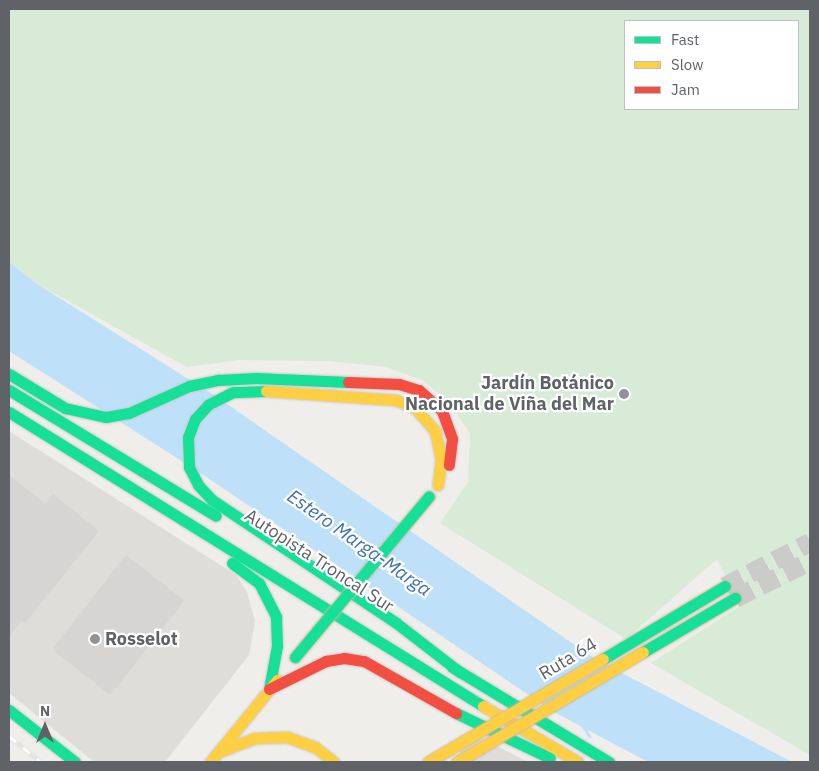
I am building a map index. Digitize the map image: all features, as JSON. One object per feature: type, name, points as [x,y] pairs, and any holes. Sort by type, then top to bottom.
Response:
[{"type":"main road","points":[[9,374],[65,408],[95,416],[118,416],[189,386],[234,379],[389,383],[419,390],[435,403],[450,429],[451,458],[438,485],[210,762]]},
{"type":"main road","name":"Autopista Troncal Sur","points":[[9,390],[217,516],[461,673],[609,762]]},
{"type":"main road","points":[[438,485],[441,459],[439,440],[430,423],[415,408],[386,399],[261,391],[233,392],[215,399],[201,411],[191,428],[187,447],[191,472],[204,493],[395,622],[461,673]]},
{"type":"main road","name":"Autopista Troncal Sur","points":[[9,412],[426,672],[578,762]]},
{"type":"main road","points":[[9,422],[208,547],[259,583],[274,608],[278,626],[275,673],[269,689]]},
{"type":"main road","name":"Ruta 64","points":[[428,762],[725,586]]},
{"type":"main road","name":"Ruta 64","points":[[457,762],[735,598]]},
{"type":"main road","points":[[269,689],[326,661],[344,658],[364,661],[460,715],[560,762]]},
{"type":"main road","points":[[9,710],[75,762]]},
{"type":"main road","points":[[218,753],[244,741],[277,736],[306,743],[334,762]]},
{"type":"shaded area","points":[[9,431],[236,575],[247,592],[255,621],[249,655],[165,762],[94,762],[9,693]]},
{"type":"shaded area","points":[[477,736],[528,762],[450,762]]},
{"type":"green space","name":"Jardín Botánico Nacional de Viña del Mar","points":[[9,9],[810,9],[810,755],[651,663],[740,606],[717,559],[626,639],[440,523],[468,482],[470,434],[452,406],[424,381],[386,367],[330,361],[239,360],[187,367],[34,282],[9,262]]},
{"type":"water","name":"Estero Marga-Marga","points":[[9,262],[34,282],[214,395],[595,659],[792,762],[648,762],[554,712],[202,474],[9,351]]},
{"type":"building","points":[[9,475],[46,504],[53,494],[99,531],[25,623],[22,620],[9,636]]},
{"type":"building","points":[[126,555],[184,601],[110,695],[52,650]]},
{"type":"waterway","points":[[583,726],[589,736]]},
{"type":"tunnel","points":[[725,586],[810,542]]},
{"type":"tunnel","points":[[735,598],[810,561]]},
{"type":"railway","points":[[9,736],[41,762]]},
{"type":"traffic: fast","points":[[9,374],[65,408],[106,417],[129,413],[189,386],[218,380],[256,378],[348,382]]},
{"type":"traffic: fast","points":[[9,390],[216,516]]},
{"type":"traffic: fast","points":[[266,391],[233,392],[208,405],[195,419],[188,437],[189,467],[198,485],[212,500],[395,622],[461,673]]},
{"type":"traffic: fast","points":[[9,412],[483,706]]},
{"type":"traffic: fast","points":[[295,657],[429,496]]},
{"type":"traffic: fast","points":[[232,563],[259,583],[276,617],[277,646],[269,689]]},
{"type":"traffic: fast","points":[[603,659],[725,586]]},
{"type":"traffic: fast","points":[[643,652],[735,598]]},
{"type":"traffic: fast","points":[[452,667],[609,762]]},
{"type":"traffic: fast","points":[[9,710],[75,762]]},
{"type":"traffic: fast","points":[[456,713],[550,758]]},
{"type":"traffic: slow","points":[[266,391],[396,400],[415,408],[435,431],[441,459],[438,485]]},
{"type":"traffic: slow","points":[[457,762],[643,652]]},
{"type":"traffic: slow","points":[[428,762],[603,659]]},
{"type":"traffic: slow","points":[[210,762],[277,680]]},
{"type":"traffic: slow","points":[[483,706],[578,762]]},
{"type":"traffic: slow","points":[[221,751],[255,738],[287,737],[315,747],[334,762]]},
{"type":"traffic: jam","points":[[348,382],[399,384],[419,390],[442,411],[452,439],[449,465]]},
{"type":"traffic: jam","points":[[269,689],[326,661],[344,658],[364,661],[456,713]]},
{"type":"place","name":"Jardín Botánico Nacional de Viña del Mar","points":[[624,394]]},
{"type":"place","name":"Rosselot","points":[[95,639]]}]
